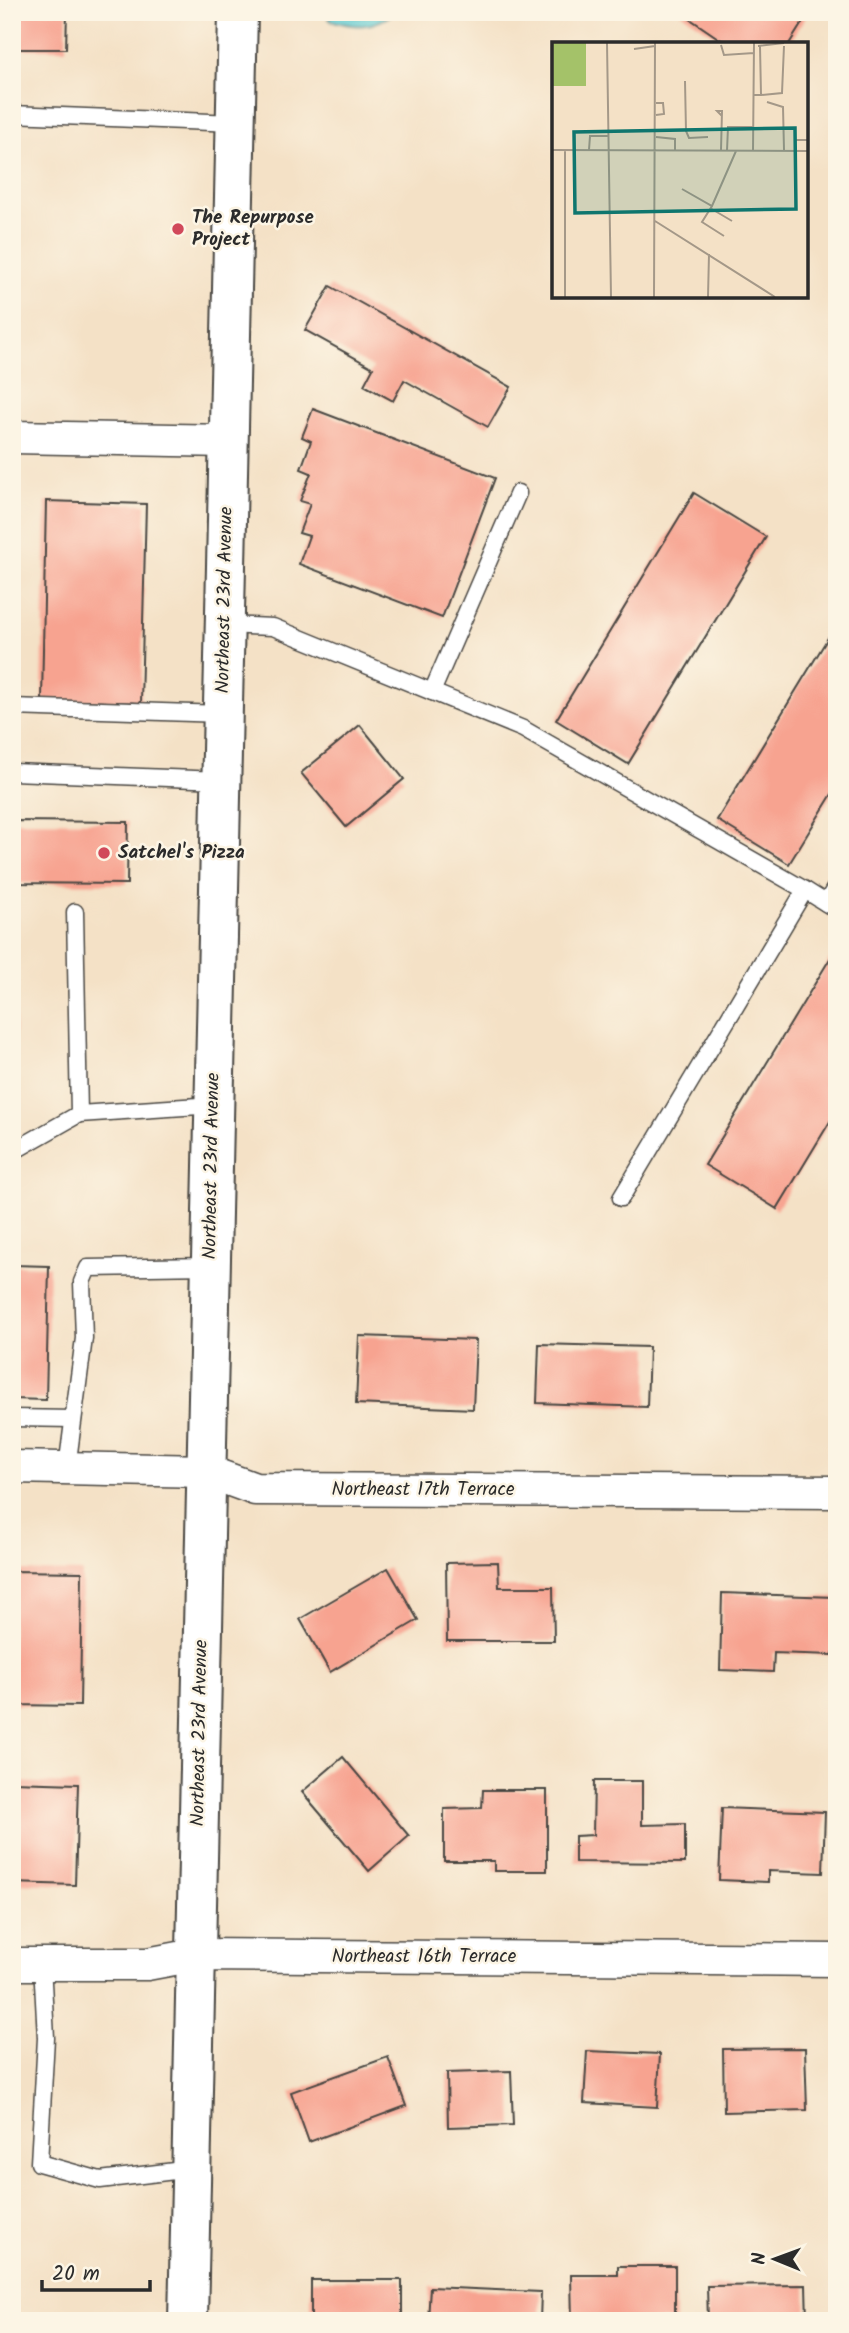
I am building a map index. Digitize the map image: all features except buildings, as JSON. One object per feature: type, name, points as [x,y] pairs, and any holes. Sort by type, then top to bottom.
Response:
[{"type":"main road","name":"Northeast 23rd Avenue","points":[[188,2321],[238,12]]},
{"type":"street","points":[[12,437],[228,441]]},
{"type":"street","name":"Northeast 17th Terrace","points":[[12,1467],[205,1471],[255,1489],[837,1492]]},
{"type":"street","name":"Northeast 16th Terrace","points":[[27,1964],[147,1964],[195,1955],[837,1960]]},
{"type":"lane","points":[[12,114],[235,123]]},
{"type":"lane","points":[[432,692],[518,493]]},
{"type":"lane","points":[[225,625],[273,627],[523,729],[831,906],[837,885]]},
{"type":"lane","points":[[12,707],[222,713]]},
{"type":"lane","points":[[12,772],[220,780]]},
{"type":"lane","points":[[621,1198],[805,890]]},
{"type":"lane","points":[[75,912],[79,1114]]},
{"type":"lane","points":[[12,1152],[79,1114],[214,1105]]},
{"type":"lane","points":[[67,1468],[84,1338],[82,1282],[88,1268],[210,1266]]},
{"type":"lane","points":[[12,1418],[73,1419]]},
{"type":"lane","points":[[27,1964],[46,2038],[39,2163],[100,2180],[191,2169]]},
{"type":"water","points":[[326,12],[395,12],[372,24],[348,25],[330,20]]},
{"type":"place","name":"The Repurpose Project","points":[[178,229]]},
{"type":"place","name":"Satchel's Pizza","points":[[104,853]]}]
